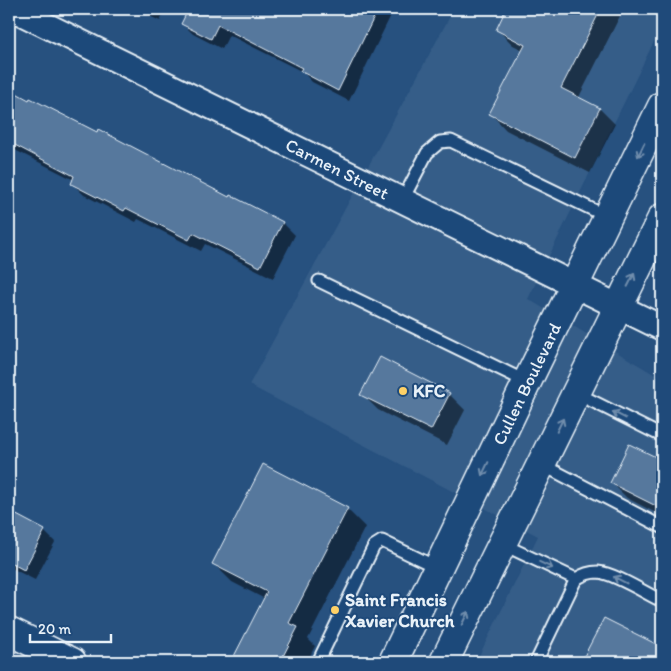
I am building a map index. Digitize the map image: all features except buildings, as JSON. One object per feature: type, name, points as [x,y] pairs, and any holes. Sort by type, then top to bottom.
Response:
[{"type":"main road","name":"Cullen Boulevard","points":[[393,662],[662,106]]},
{"type":"main road","points":[[444,662],[662,218]]},
{"type":"main road","points":[[9,631],[72,662]]},
{"type":"street","name":"Carmen Street","points":[[13,9],[662,328]]},
{"type":"lane","points":[[402,201],[428,153],[440,142],[451,141],[608,217]]},
{"type":"lane","points":[[319,281],[527,382]]},
{"type":"lane","points":[[576,393],[662,436]]},
{"type":"lane","points":[[541,464],[662,527]]},
{"type":"lane","points":[[318,662],[374,546],[382,541],[439,569]]},
{"type":"lane","points":[[502,544],[576,579]]},
{"type":"lane","points":[[536,662],[576,579],[584,574],[597,572],[607,574],[662,602]]},
{"type":"shaded area","points":[[454,9],[662,9],[662,25],[528,299],[662,379],[662,662],[476,662],[538,536],[249,385]]},
{"type":"place","name":"KFC","points":[[403,391]]},
{"type":"place","name":"Saint Francis Xavier Church","points":[[335,610]]}]
